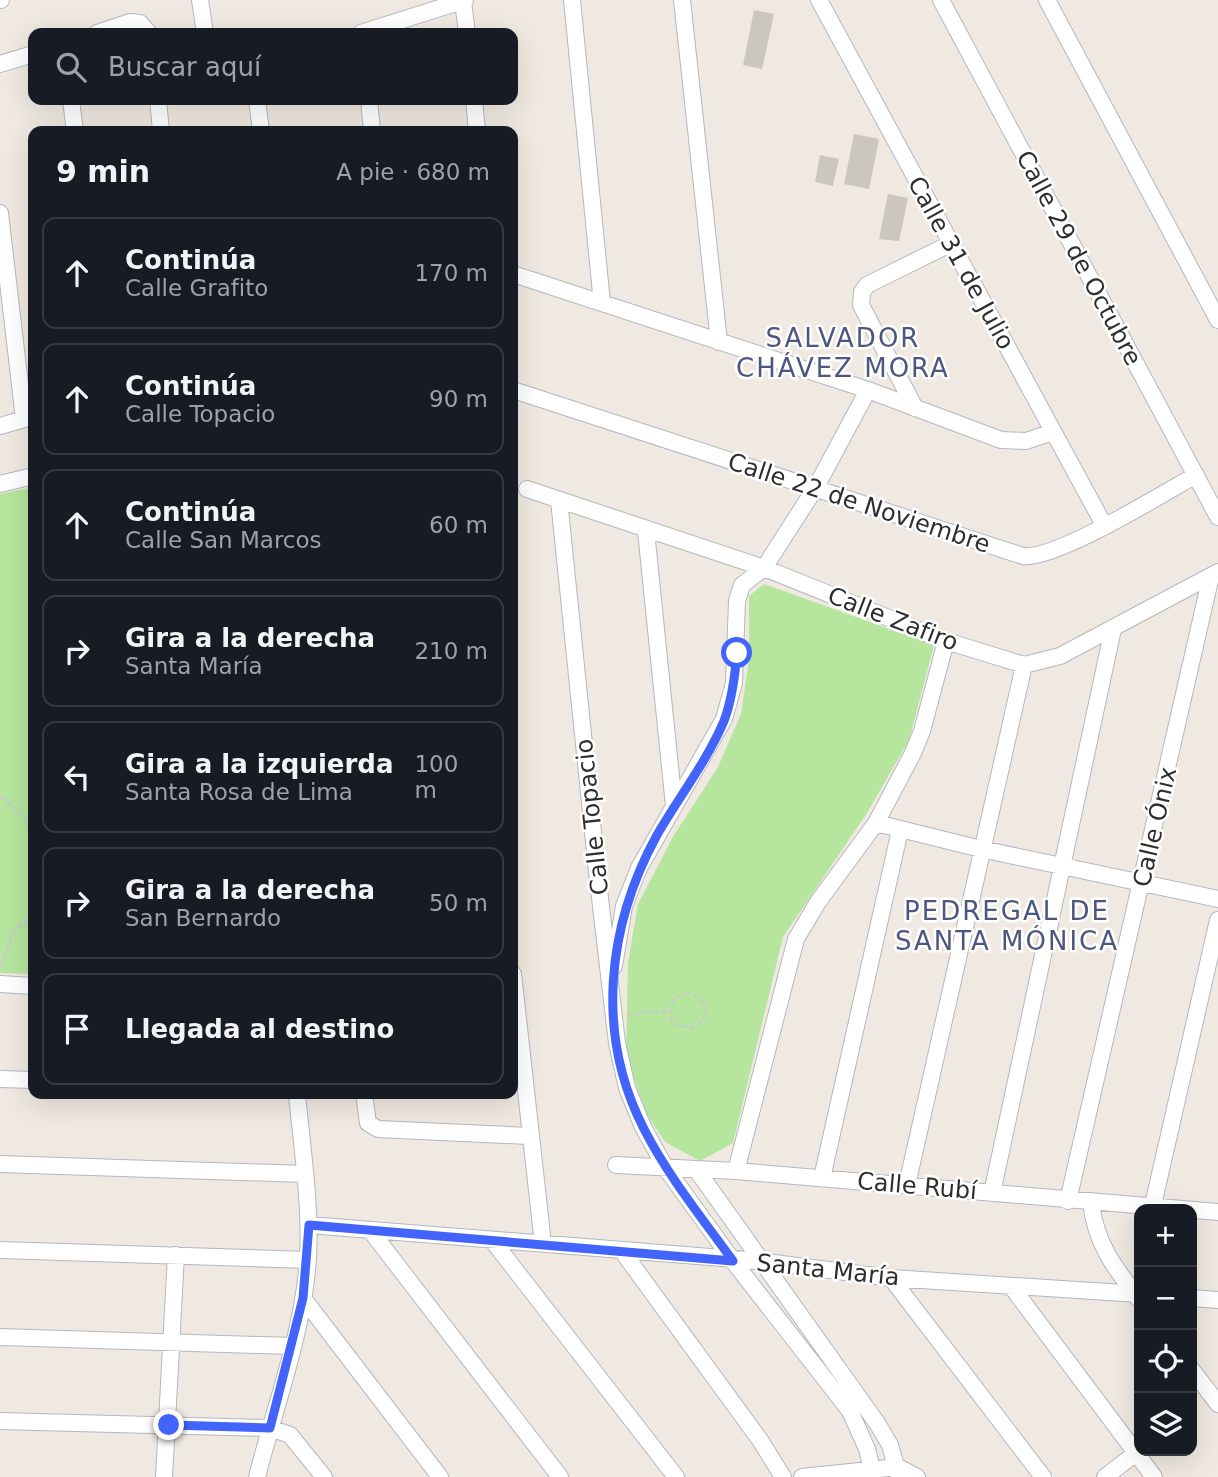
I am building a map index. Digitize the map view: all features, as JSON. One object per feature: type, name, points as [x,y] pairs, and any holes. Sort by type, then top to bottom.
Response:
[{"type":"street","points":[[200,0],[204,28]]},
{"type":"street","points":[[378,28],[464,0],[467,28]]},
{"type":"street","points":[[572,0],[602,303]]},
{"type":"street","points":[[682,0],[719,342]]},
{"type":"street","name":"Calle 31 de Julio","points":[[819,0],[1104,525]]},
{"type":"street","name":"Calle 29 de Octubre","points":[[941,0],[1218,517]]},
{"type":"street","points":[[1047,0],[1218,320]]},
{"type":"street","points":[[112,28],[130,22],[142,28]]},
{"type":"street","points":[[0,64],[28,56]]},
{"type":"street","points":[[72,105],[74,126]]},
{"type":"street","points":[[159,105],[161,126]]},
{"type":"street","points":[[258,105],[260,126]]},
{"type":"street","points":[[369,105],[372,126]]},
{"type":"street","points":[[474,105],[477,126]]},
{"type":"street","points":[[0,214],[28,411]]},
{"type":"street","points":[[915,408],[861,305],[862,292],[867,285],[950,244]]},
{"type":"street","points":[[518,276],[868,390],[1002,440],[1026,441],[1053,432]]},
{"type":"street","points":[[611,982],[624,906],[639,868],[709,751],[724,719],[736,663],[739,592],[747,580],[764,568],[816,487],[868,390]]},
{"type":"street","name":"Calle 22 de Noviembre","points":[[518,392],[1023,556],[1039,555],[1104,525],[1196,475]]},
{"type":"street","points":[[0,426],[28,418]]},
{"type":"street","points":[[0,484],[28,477]]},
{"type":"street","name":"Calle Zafiro","points":[[527,489],[646,531],[764,568],[946,640],[1024,665]]},
{"type":"street","name":"Calle Topacio","points":[[559,500],[615,1019],[627,1088],[643,1127],[665,1167],[733,1261],[850,1411],[873,1473]]},
{"type":"street","points":[[646,531],[674,806]]},
{"type":"street","points":[[907,1185],[1024,665],[1060,656],[1215,574]]},
{"type":"street","name":"Calle Ónix","points":[[1068,1201],[1215,574]]},
{"type":"street","points":[[992,1194],[1060,866],[1113,629]]},
{"type":"street","points":[[736,1171],[796,939],[818,902],[876,823],[922,731],[946,640]]},
{"type":"street","points":[[876,823],[1142,885],[1218,899]]},
{"type":"street","points":[[822,1178],[900,830]]},
{"type":"street","points":[[1153,1204],[1218,920]]},
{"type":"street","points":[[0,984],[28,986]]},
{"type":"street","points":[[518,1047],[543,1244]]},
{"type":"street","points":[[0,1079],[28,1080]]},
{"type":"street","points":[[257,1477],[292,1346],[308,1260],[309,1225],[297,1099]]},
{"type":"street","points":[[365,1099],[367,1117],[372,1127],[528,1136]]},
{"type":"street","points":[[0,1164],[305,1174]]},
{"type":"street","name":"Calle Rubí","points":[[616,1165],[736,1171],[1091,1203],[1134,1204]]},
{"type":"street","points":[[696,1169],[871,1414],[890,1445],[898,1472]]},
{"type":"street","points":[[1091,1203],[1094,1227],[1103,1250],[1116,1273],[1134,1292]]},
{"type":"street","name":"Calle Rubí","points":[[1197,1210],[1218,1212]]},
{"type":"street","name":"Santa María","points":[[309,1225],[733,1261],[760,1261],[891,1278],[1134,1296]]},
{"type":"street","points":[[370,1230],[560,1477]]},
{"type":"street","points":[[492,1240],[676,1477]]},
{"type":"street","points":[[0,1250],[308,1260]]},
{"type":"street","points":[[622,1251],[760,1440],[783,1477]]},
{"type":"street","points":[[164,1477],[169,1425],[176,1255]]},
{"type":"street","points":[[891,1278],[1043,1477]]},
{"type":"street","points":[[1011,1286],[1134,1450]]},
{"type":"street","points":[[303,1298],[440,1477]]},
{"type":"street","points":[[1197,1298],[1218,1300]]},
{"type":"street","points":[[0,1337],[292,1346]]},
{"type":"street","points":[[1197,1377],[1218,1404]]},
{"type":"street","points":[[0,1421],[270,1428],[290,1435],[324,1477]]},
{"type":"street","points":[[1105,1477],[1134,1455]]},
{"type":"street","points":[[1138,1456],[1154,1477]]},
{"type":"street","points":[[803,1477],[898,1472],[917,1477]]},
{"type":"path","points":[[0,796],[18,808],[28,826]]},
{"type":"path","points":[[0,966],[15,930],[28,920]]},
{"type":"path","points":[[684,992],[694,993],[701,998],[707,1010],[702,1021],[692,1028],[673,1024],[670,1012],[673,1000],[684,992]]},
{"type":"path","points":[[615,1019],[649,1011],[670,1012]]},
{"type":"green space","points":[[28,488],[28,974],[0,973],[0,494]]},
{"type":"green space","points":[[764,584],[934,645],[909,740],[867,813],[783,937],[733,1143],[700,1161],[665,1142],[646,1113],[626,1055],[628,963],[638,904],[674,835],[718,767],[741,714],[749,660],[749,596]]},
{"type":"building","points":[[754,10],[774,14],[762,69],[743,65]]},
{"type":"building","points":[[854,134],[879,139],[869,189],[844,184]]},
{"type":"building","points":[[820,155],[839,159],[833,186],[815,182]]},
{"type":"building","points":[[888,194],[908,198],[899,241],[879,239]]},
{"type":"district","name":"SALVADOR CHÁVEZ MORA","points":[[843,353]]},
{"type":"district","name":"PEDREGAL DE SANTA MÓNICA","points":[[1007,926]]},
{"type":"route","points":[[169,1425],[270,1428],[303,1298],[309,1225],[733,1261],[665,1167],[643,1127],[627,1088],[617,1043],[611,982],[624,906],[639,868],[709,751],[724,719],[734,683],[737,653]]}]
